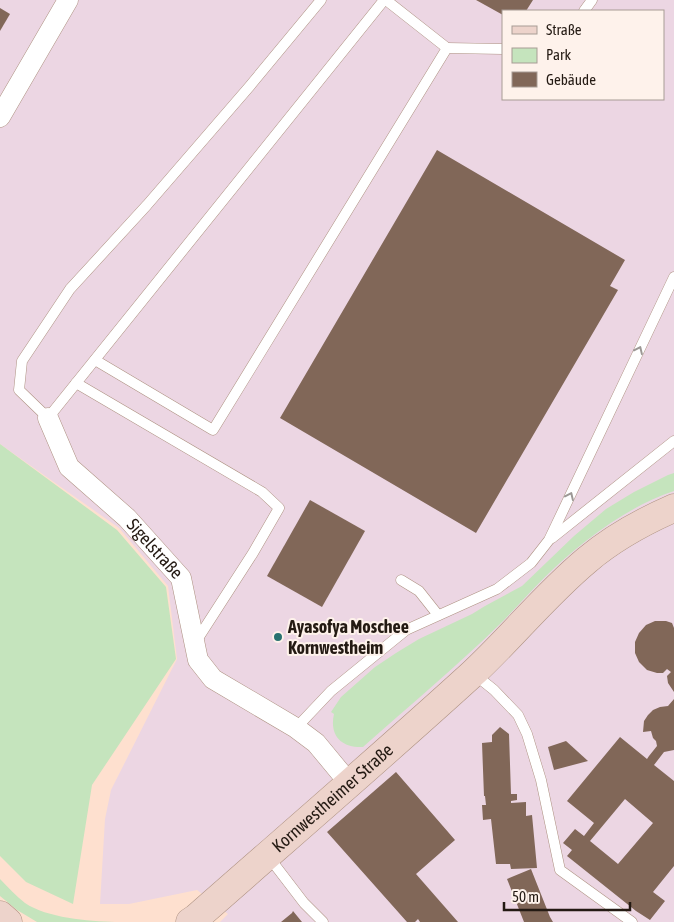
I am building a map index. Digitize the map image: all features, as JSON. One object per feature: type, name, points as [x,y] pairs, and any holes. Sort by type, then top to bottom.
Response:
[{"type":"main road","name":"Kornwestheimer Straße","points":[[190,922],[350,784],[473,673],[555,589],[587,560],[619,536],[648,519],[674,508]]},
{"type":"main road","points":[[0,916],[8,922]]},
{"type":"street","points":[[0,117],[68,0]]},
{"type":"street","name":"Sigelstraße","points":[[48,418],[69,467],[127,518],[181,578],[198,660],[213,679],[296,728],[316,743],[350,784]]},
{"type":"lane","points":[[321,0],[172,176],[70,289],[22,360],[20,390],[48,418],[385,0],[447,48],[502,49]]},
{"type":"lane","points":[[95,360],[213,430],[447,48]]},
{"type":"lane","points":[[296,728],[330,691],[406,630],[497,590],[531,563],[549,540],[674,277]]},
{"type":"lane","points":[[76,383],[262,492],[279,508],[253,553],[194,644]]},
{"type":"lane","points":[[549,540],[674,441]]},
{"type":"lane","points":[[401,580],[419,591],[438,615]]},
{"type":"lane","points":[[473,673],[494,690],[518,715],[527,734],[541,780],[560,870],[632,922]]},
{"type":"lane","points":[[268,856],[304,903],[323,922]]},
{"type":"shaded area","points":[[0,0],[674,0],[674,922],[220,922],[228,914],[197,890],[129,904],[100,904],[105,819],[111,790],[177,659],[168,586],[119,528],[0,444]]},
{"type":"green space","points":[[0,444],[117,530],[166,587],[176,659],[92,785],[73,904],[26,882],[0,856]]},
{"type":"green space","points":[[674,473],[674,491],[639,506],[622,516],[573,551],[483,640],[363,747],[343,743],[335,734],[333,729],[334,714],[331,712],[341,697],[375,667],[419,639],[472,614],[522,586],[574,536],[606,509],[634,492]]},
{"type":"green space","points":[[0,879],[25,903],[34,908],[80,920],[115,922],[37,922],[17,910],[0,896]]},
{"type":"building","points":[[476,0],[533,0],[527,10],[502,10],[502,14]]},
{"type":"building","points":[[0,8],[10,14],[0,31]]},
{"type":"building","points":[[437,150],[625,260],[610,286],[618,290],[476,533],[280,418]]},
{"type":"building","points":[[310,500],[365,531],[322,607],[267,576]]},
{"type":"building","points":[[655,621],[672,623],[674,628],[674,692],[668,683],[667,676],[671,672],[667,669],[663,673],[647,670],[639,662],[635,653],[635,642],[639,633],[646,625]]},
{"type":"building","points":[[674,699],[674,750],[664,752],[654,765],[674,781],[674,866],[653,892],[665,901],[650,920],[567,856],[572,850],[563,843],[575,829],[584,836],[594,823],[567,801],[620,737],[647,759],[657,746],[651,731],[643,732],[644,721],[653,710],[668,706]],"holes":[[[625,799],[653,823],[618,864],[590,841]]]},
{"type":"building","points":[[500,727],[509,734],[511,794],[517,794],[517,800],[511,801],[511,803],[526,802],[526,816],[532,815],[537,868],[511,869],[510,864],[496,864],[491,819],[483,820],[482,805],[486,805],[482,743],[492,742],[492,735]]},
{"type":"building","points":[[566,741],[588,761],[554,770],[548,747]]},
{"type":"building","points":[[396,772],[455,840],[416,874],[458,922],[420,922],[418,919],[415,922],[407,922],[327,832]]},
{"type":"building","points":[[531,869],[553,922],[524,922],[507,879]]},
{"type":"building","points":[[293,911],[302,922],[281,922],[292,913]]},
{"type":"place","name":"Ayasofya Moschee Kornwestheim","points":[[278,637]]}]
